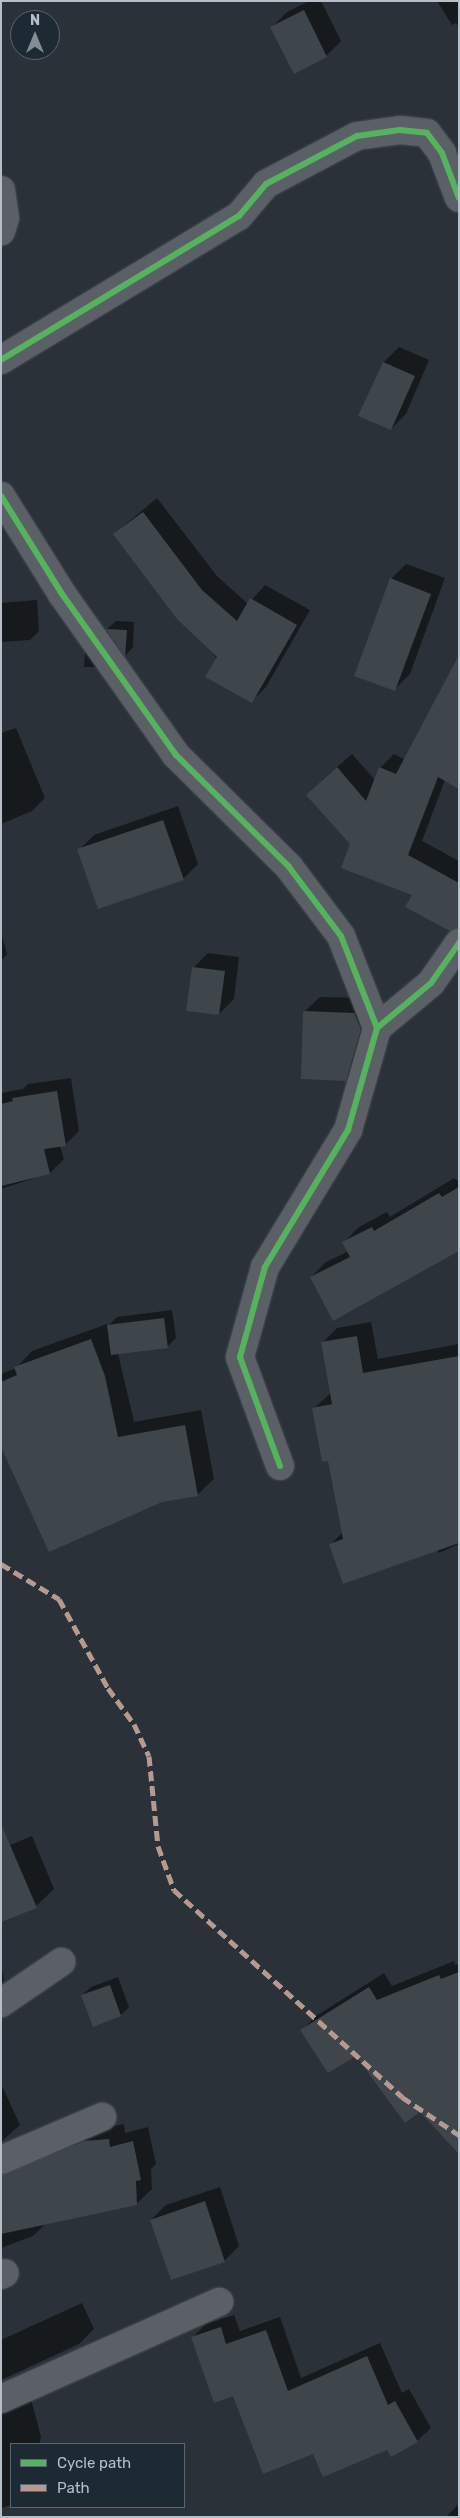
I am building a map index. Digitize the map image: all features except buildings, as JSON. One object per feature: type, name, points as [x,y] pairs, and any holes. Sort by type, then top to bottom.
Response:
[{"type":"street","points":[[1,360],[239,216],[266,184],[357,136],[400,130],[427,133],[442,153],[459,198]]},
{"type":"street","points":[[1,190],[5,218],[1,231]]},
{"type":"street","points":[[1,496],[62,594],[176,755],[289,867],[341,936],[377,1028]]},
{"type":"street","points":[[280,1466],[240,1356],[264,1266],[348,1130],[377,1028],[431,983],[459,943]]},
{"type":"street","points":[[1,2003],[60,1962]]},
{"type":"street","points":[[1,2160],[102,2117]]},
{"type":"street","points":[[1,2399],[219,2302]]},
{"type":"marked path","points":[[1,1564],[59,1599],[108,1688],[134,1724],[149,1756],[158,1846],[174,1890],[402,2097],[459,2135]]},
{"type":"cycle path","points":[[1,360],[239,216],[266,184],[357,136],[400,130],[427,133],[442,153],[459,198]]},
{"type":"cycle path","points":[[1,496],[62,594],[176,755],[289,867],[341,936],[377,1028]]},
{"type":"cycle path","points":[[280,1466],[240,1357],[265,1267],[348,1130],[377,1028],[431,983],[459,943]]}]
